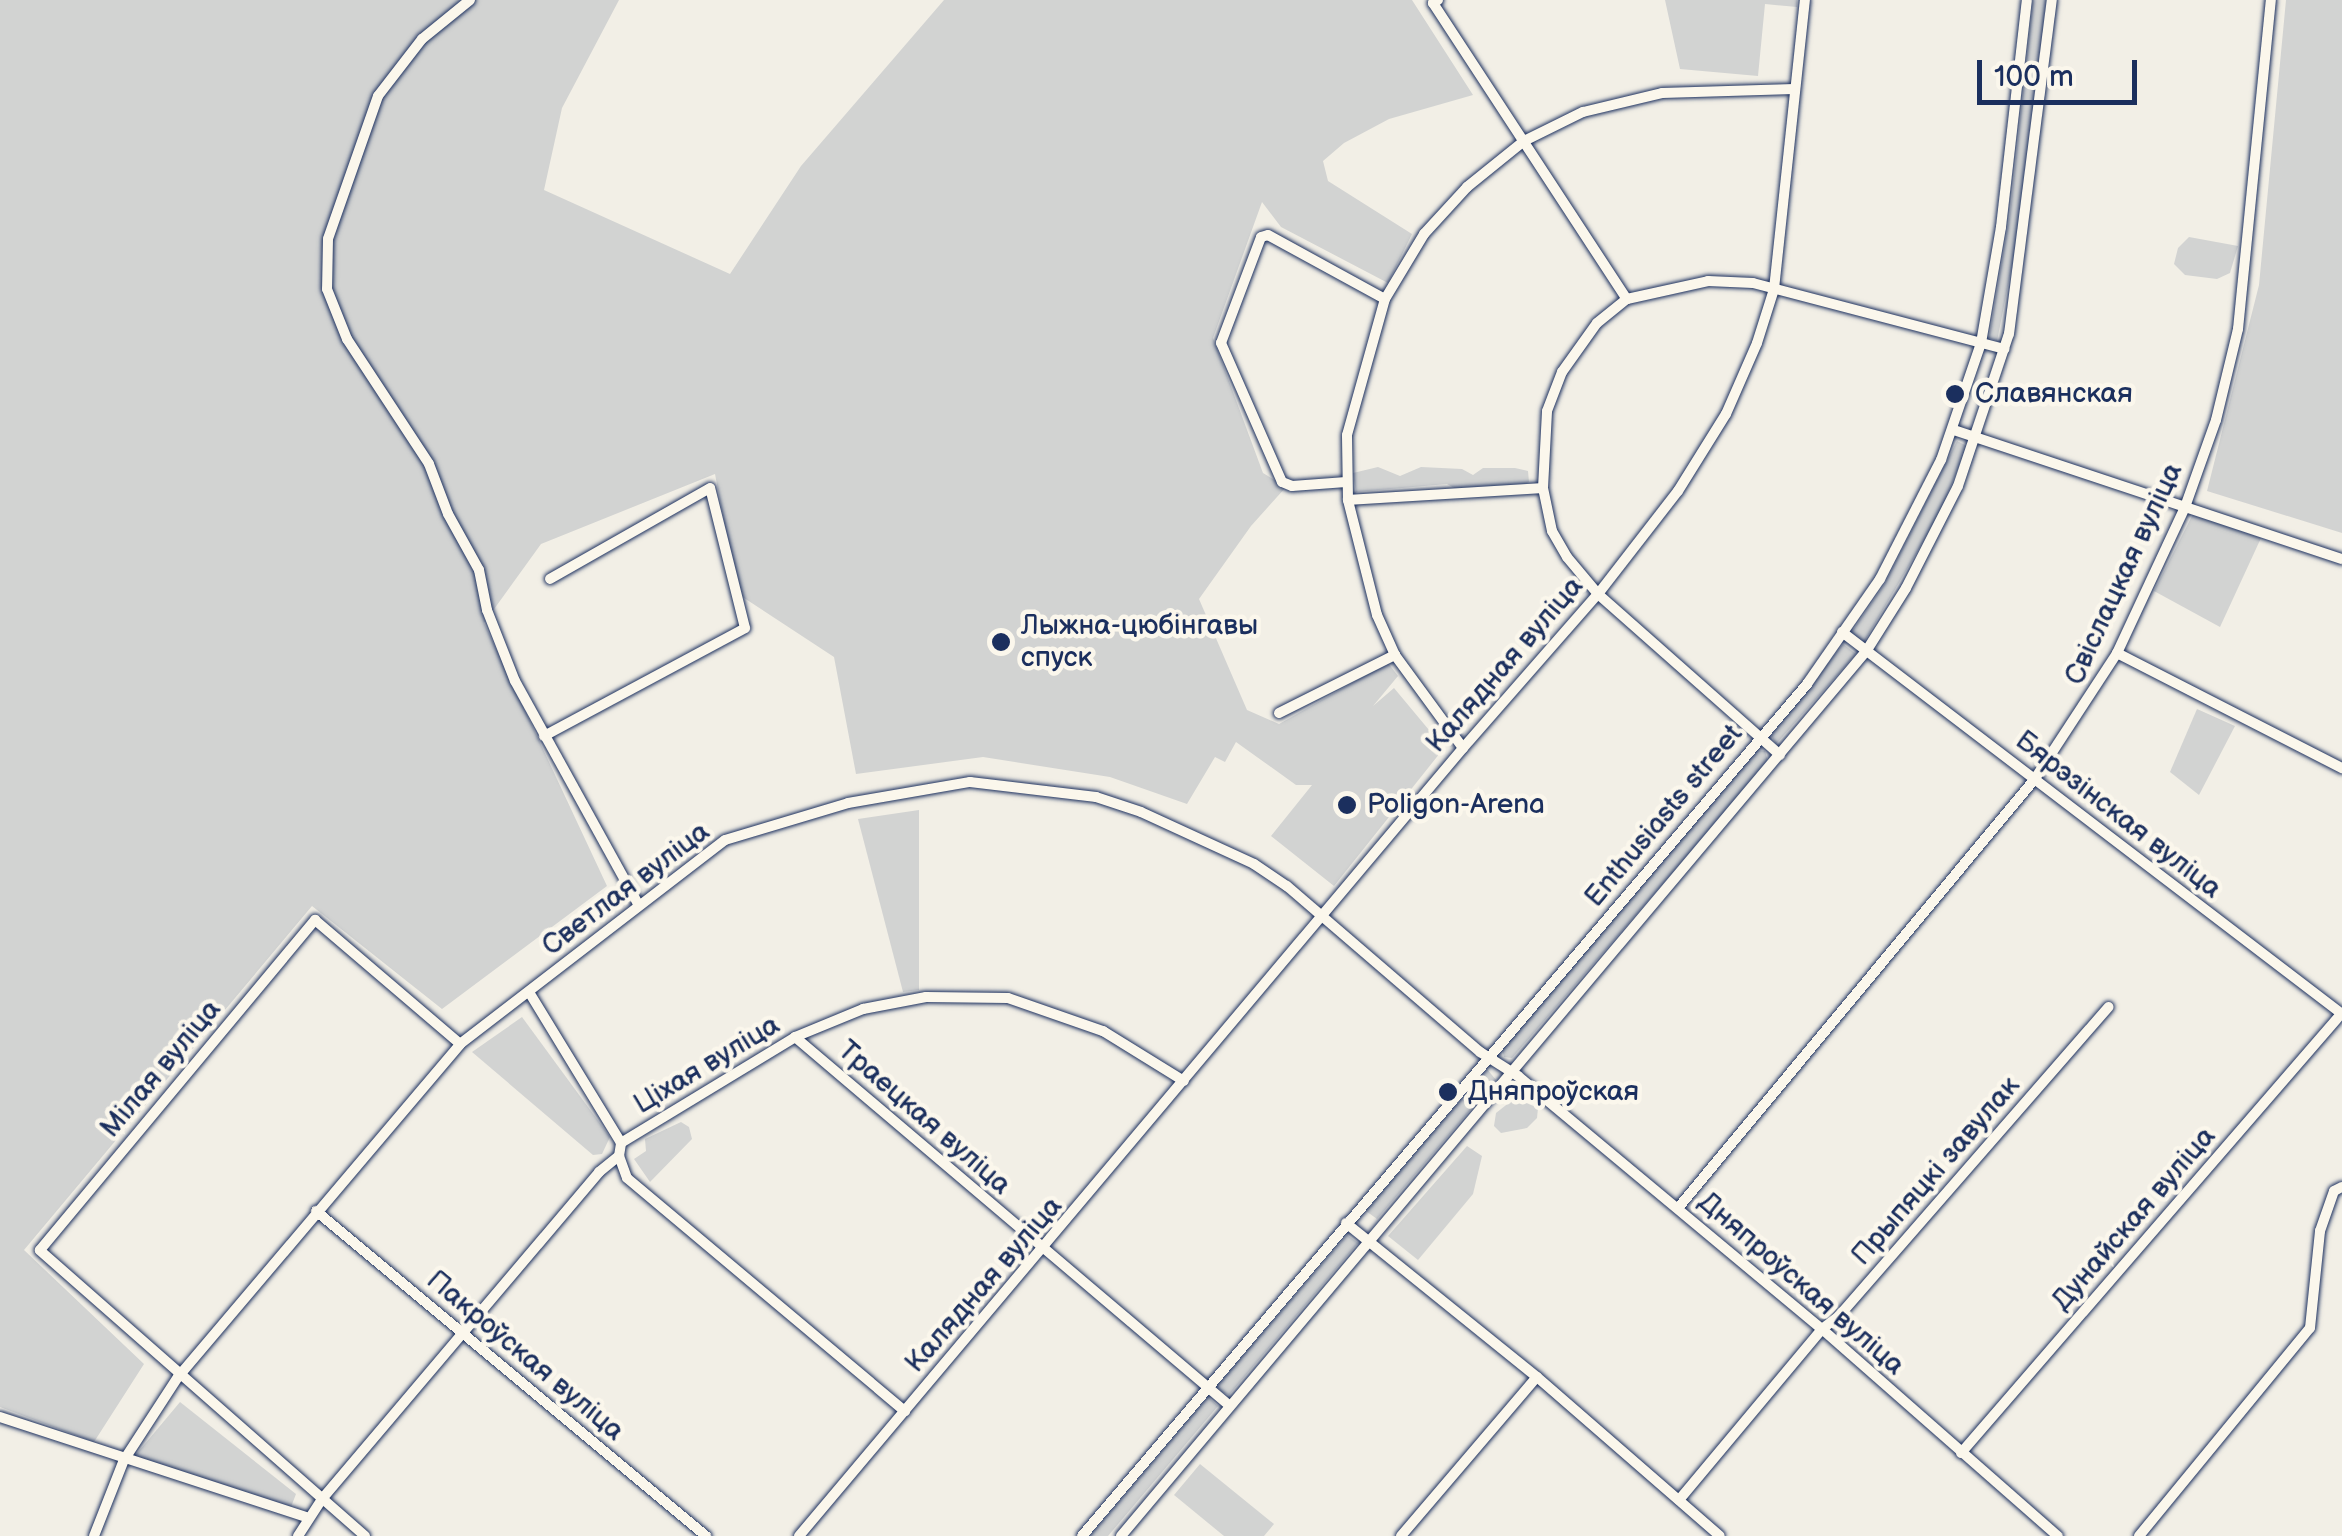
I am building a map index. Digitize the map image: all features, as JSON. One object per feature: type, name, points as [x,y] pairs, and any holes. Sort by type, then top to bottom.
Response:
[{"type":"street","points":[[470,0],[422,39],[378,96],[348,170],[324,264],[327,289],[347,339],[429,464],[448,514],[479,570],[487,610],[515,681],[638,904]]},
{"type":"street","points":[[1438,0],[1432,3],[1626,299]]},
{"type":"street","name":"Калядная вуліца","points":[[799,1536],[1044,1250],[1462,748],[1598,594],[1678,492],[1726,414],[1757,343],[1774,289],[1806,0]]},
{"type":"street","name":"Enthusiasts street","points":[[1082,1536],[1807,684],[1902,540],[1954,430],[1981,343],[2002,227],[2027,0]]},
{"type":"street","name":"Enthusiasts street","points":[[1121,1536],[1866,650],[1941,525],[1977,438],[2005,349],[2027,221],[2052,0]]},
{"type":"street","name":"Свіслацкая вуліца","points":[[1678,1208],[2034,780],[2118,654],[2185,507],[2216,420],[2238,329],[2272,0]]},
{"type":"street","points":[[1462,748],[1394,655],[1373,602],[1348,500],[1347,435],[1385,299],[1424,234],[1467,187],[1524,141],[1583,112],[1662,93],[1794,88]]},
{"type":"street","points":[[1346,482],[1292,486],[1282,482],[1221,343],[1257,243],[1268,235],[1385,299]]},
{"type":"street","points":[[1780,755],[1598,594],[1567,557],[1552,531],[1543,488],[1548,411],[1562,372],[1597,322],[1626,299],[1708,282],[1774,289],[2005,349]]},
{"type":"street","points":[[1954,430],[2342,559]]},
{"type":"street","points":[[544,736],[744,628],[710,488],[550,579]]},
{"type":"street","points":[[1348,500],[1543,488]]},
{"type":"street","name":"Бярэзінская вуліца","points":[[1842,632],[2342,1014]]},
{"type":"street","points":[[2118,654],[2342,768]]},
{"type":"street","points":[[1279,713],[1394,655]]},
{"type":"street","name":"Светлая вуліца","points":[[94,1536],[124,1460],[178,1377],[460,1044],[726,840],[848,803],[970,782],[1096,797],[1141,812],[1254,864],[1489,1057]]},
{"type":"street","name":"Мілая вуліца","points":[[178,1377],[40,1250],[314,920],[460,1044]]},
{"type":"street","points":[[529,992],[621,1142]]},
{"type":"street","name":"Ціхая вуліца","points":[[619,1156],[621,1142],[796,1037],[863,1009],[926,997],[1008,998],[1102,1031],[1184,1082]]},
{"type":"street","name":"Прыпяцкі завулак","points":[[1679,1500],[1822,1329],[1839,1316],[2108,1007]]},
{"type":"street","name":"Дунайская вуліца","points":[[1961,1453],[2342,1014]]},
{"type":"street","name":"Траецкая вуліца","points":[[796,1037],[1230,1406]]},
{"type":"street","name":"Дняпроўская вуліца","points":[[1489,1057],[1511,1071],[1822,1329],[2058,1536]]},
{"type":"street","points":[[298,1536],[306,1517],[599,1172],[619,1156],[627,1178],[905,1411]]},
{"type":"street","points":[[2138,1536],[2310,1328],[2320,1231],[2334,1190],[2342,1187]]},
{"type":"street","name":"Пакроўская вуліца","points":[[316,1211],[706,1536]]},
{"type":"street","points":[[1346,1224],[1536,1376],[1720,1536]]},
{"type":"street","points":[[1401,1536],[1536,1376]]},
{"type":"street","points":[[178,1377],[365,1536]]},
{"type":"street","points":[[0,1416],[306,1517]]},
{"type":"shaded area","points":[[0,0],[619,0],[562,108],[544,190],[730,274],[801,166],[944,0],[1412,0],[1473,95],[1389,119],[1344,143],[1323,161],[1328,181],[1412,234],[1388,283],[1281,227],[1262,202],[1213,338],[1263,473],[1286,487],[1251,526],[1199,599],[1247,710],[1279,724],[1388,663],[1398,676],[1373,706],[1394,688],[1444,748],[1334,886],[1271,836],[1312,785],[1296,785],[1236,742],[1225,762],[1215,757],[1187,804],[1110,777],[983,757],[856,774],[834,657],[738,594],[715,474],[541,544],[484,623],[607,886],[442,1009],[312,906],[24,1250],[144,1364],[94,1442],[0,1407]]},
{"type":"shaded area","points":[[1665,0],[1797,0],[1797,7],[1765,4],[1758,76],[1680,69]]},
{"type":"shaded area","points":[[2033,0],[2046,0],[2022,215],[1997,341],[1989,338],[2010,214]]},
{"type":"shaded area","points":[[2286,0],[2342,0],[2342,533],[2207,491],[2259,285]]},
{"type":"shaded area","points":[[2189,237],[2238,246],[2230,273],[2217,279],[2185,275],[2174,264],[2178,248]]},
{"type":"shaded area","points":[[1957,441],[1967,446],[1940,513],[1864,642],[1851,633],[1884,585]]},
{"type":"shaded area","points":[[1378,467],[1400,476],[1421,467],[1462,469],[1473,475],[1483,468],[1515,468],[1528,471],[1529,482],[1522,486],[1456,489],[1447,484],[1356,492],[1353,473]]},
{"type":"shaded area","points":[[2193,514],[2261,538],[2220,627],[2154,591]]},
{"type":"shaded area","points":[[1843,644],[1856,654],[1776,744],[1771,735]]},
{"type":"shaded area","points":[[2197,709],[2235,726],[2199,795],[2170,772]]},
{"type":"shaded area","points":[[1757,750],[1765,751],[1768,762],[1512,1058],[1504,1057],[1502,1049]]},
{"type":"shaded area","points":[[919,810],[919,990],[903,992],[858,819]]},
{"type":"shaded area","points":[[522,1017],[610,1137],[602,1154],[593,1155],[472,1052]]},
{"type":"shaded area","points":[[1487,1069],[1496,1080],[1377,1219],[1366,1211]]},
{"type":"shaded area","points":[[1515,1098],[1538,1108],[1537,1118],[1527,1128],[1501,1133],[1494,1126],[1496,1113]]},
{"type":"shaded area","points":[[681,1122],[689,1127],[692,1139],[650,1182],[634,1159],[646,1151],[645,1139]]},
{"type":"shaded area","points":[[1467,1146],[1482,1156],[1473,1194],[1418,1260],[1388,1236]]},
{"type":"shaded area","points":[[1347,1235],[1358,1243],[1229,1395],[1222,1392],[1217,1386]]},
{"type":"shaded area","points":[[1208,1397],[1218,1406],[1108,1536],[1090,1536]]},
{"type":"shaded area","points":[[180,1402],[296,1494],[291,1507],[134,1457]]},
{"type":"shaded area","points":[[1200,1464],[1274,1524],[1264,1536],[1224,1536],[1174,1495]]},
{"type":"place","name":"Славянская","points":[[1955,394]]},
{"type":"place","name":"Лыжна-цюбінгавы спуск","points":[[1001,642]]},
{"type":"place","name":"Poligon-Arena","points":[[1347,805]]},
{"type":"place","name":"Дняпроўская","points":[[1448,1092]]}]
